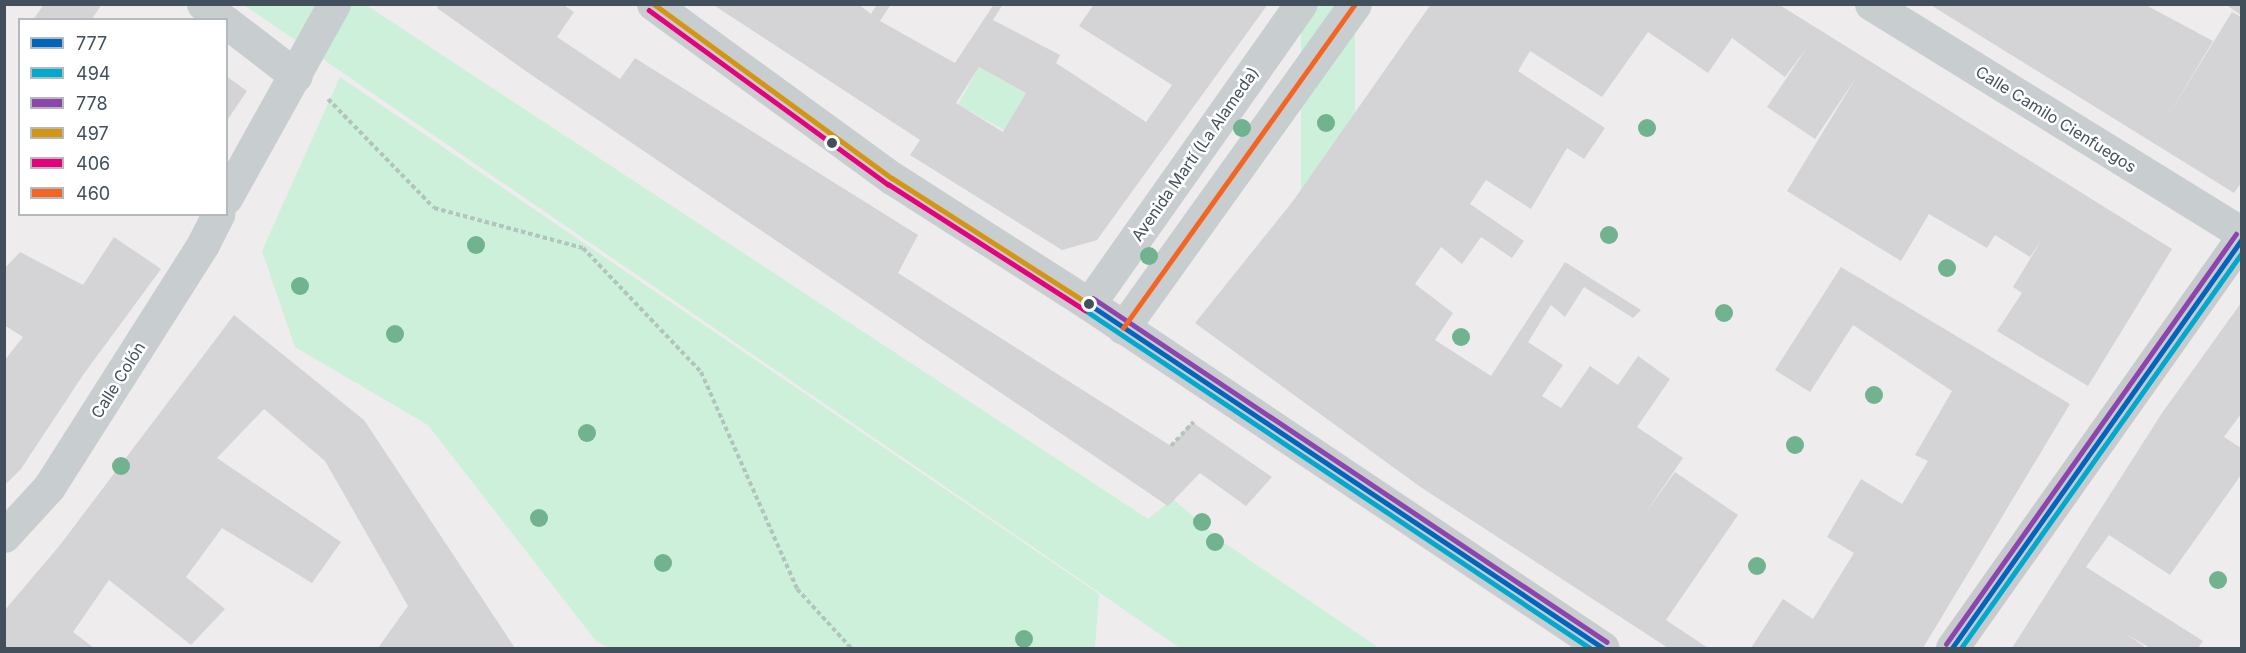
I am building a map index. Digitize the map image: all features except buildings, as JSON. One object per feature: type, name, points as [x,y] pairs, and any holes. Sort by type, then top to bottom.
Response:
[{"type":"street","points":[[203,4],[220,18]]},
{"type":"street","points":[[228,195],[296,76],[334,4]]},
{"type":"street","points":[[652,4],[892,178],[1089,304],[1603,648]]},
{"type":"street","name":"Avenida Martí (La Alameda)","points":[[1089,304],[1301,4]]},
{"type":"street","points":[[1123,328],[1354,4]]},
{"type":"street","name":"Calle Camilo Cienfuegos","points":[[1871,4],[2241,235]]},
{"type":"street","points":[[228,24],[296,76]]},
{"type":"street","name":"Calle Colón","points":[[4,536],[50,487],[203,244],[217,216]]},
{"type":"street","points":[[1952,648],[2241,235]]},
{"type":"path","points":[[296,76],[332,103],[434,208],[583,248],[700,372],[797,589],[851,648]]},
{"type":"green space","points":[[244,5],[366,5],[1148,519],[1173,499],[1223,542],[1379,648],[1180,648]]},
{"type":"green space","points":[[1301,5],[1355,5],[1355,372],[1301,372]]},
{"type":"green space","points":[[979,67],[1026,93],[1005,131],[958,105]]},
{"type":"green space","points":[[340,77],[1099,594],[1095,648],[609,648],[596,641],[428,425],[295,347],[262,251]]},
{"type":"transit line","name":"497","points":[[654,4],[892,178],[1089,304]]},
{"type":"transit line","name":"460","points":[[1123,328],[1355,4]]},
{"type":"transit line","name":"406","points":[[649,10],[888,184],[1085,310]]},
{"type":"transit line","name":"778","points":[[1946,644],[2236,234]]},
{"type":"transit line","name":"777","points":[[1952,648],[2242,239]]},
{"type":"transit line","name":"494","points":[[1961,648],[2242,252]]},
{"type":"transit line","name":"778","points":[[1093,298],[1607,642]]},
{"type":"transit line","name":"777","points":[[1089,304],[1603,648]]},
{"type":"transit line","name":"494","points":[[1085,310],[1590,648]]}]
